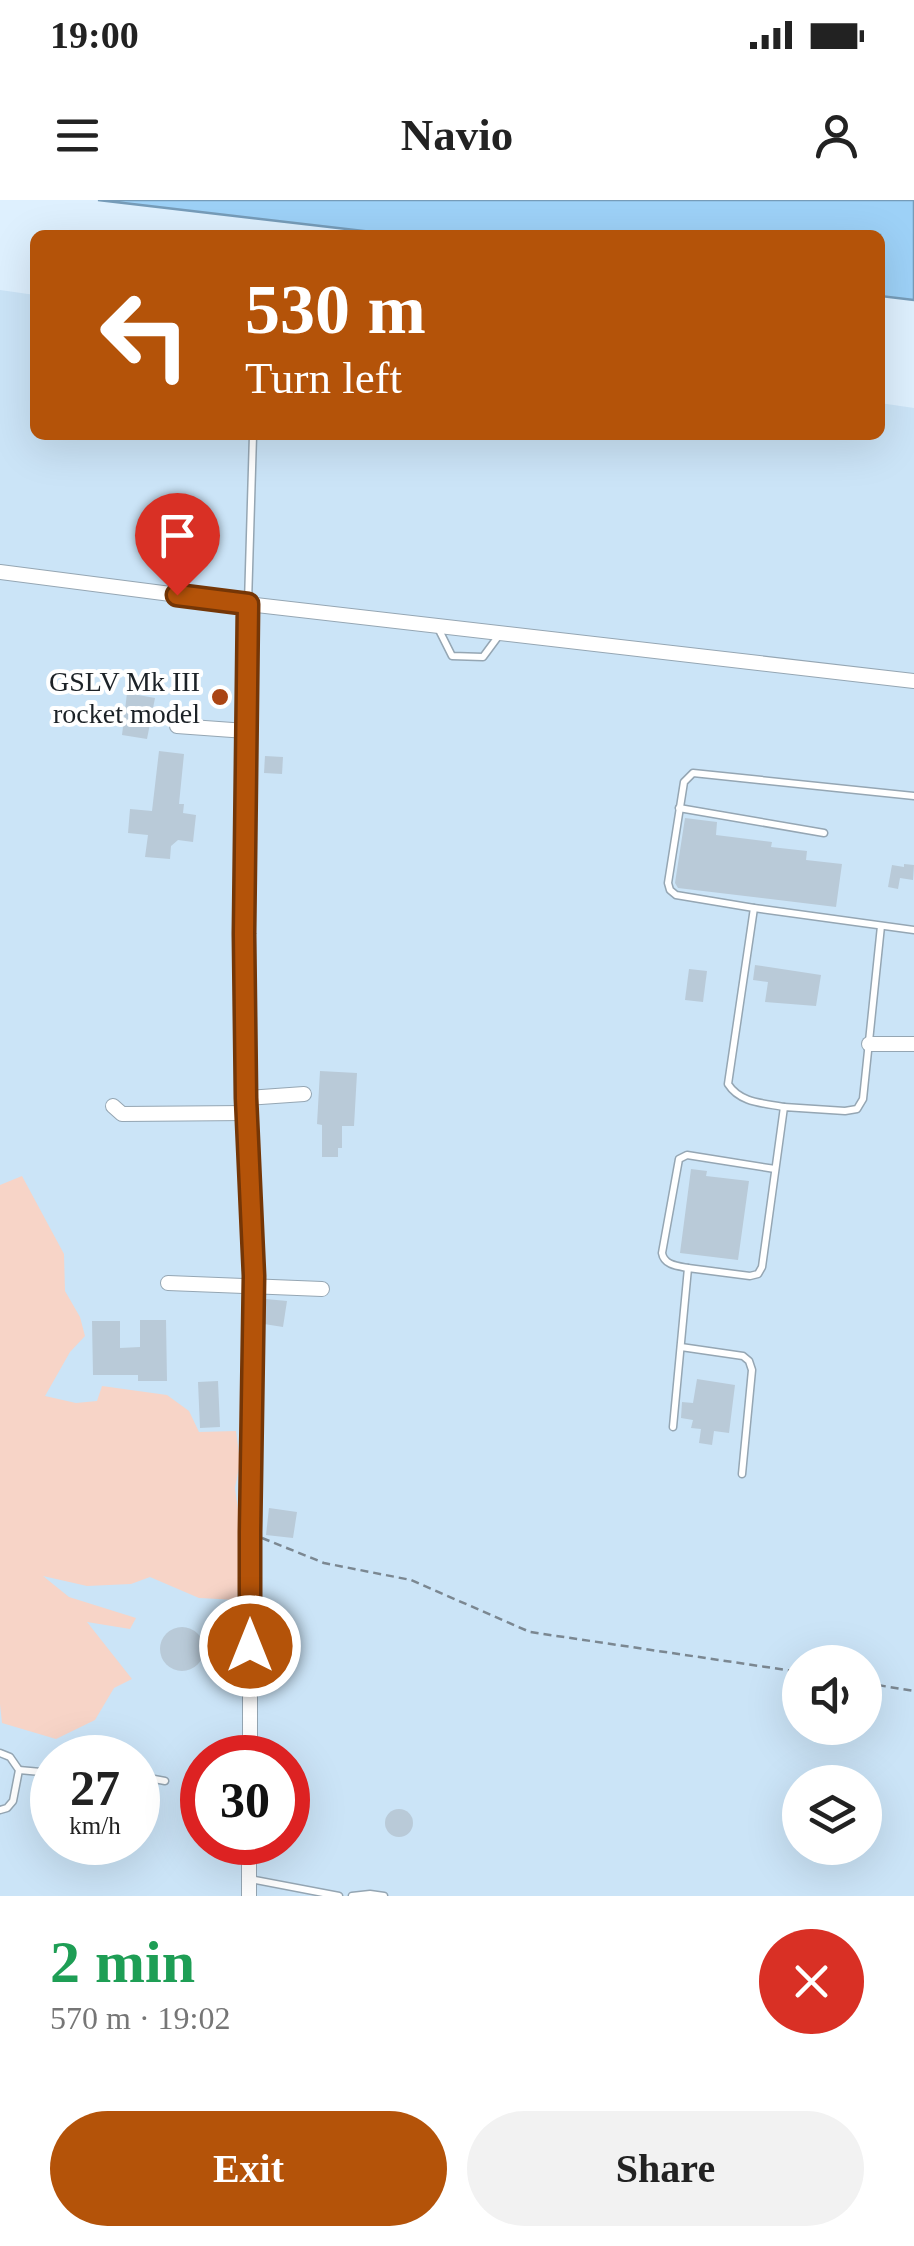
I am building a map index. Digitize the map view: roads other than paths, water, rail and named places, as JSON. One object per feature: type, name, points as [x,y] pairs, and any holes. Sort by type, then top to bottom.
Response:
[{"type":"street","points":[[0,572],[914,681]]},
{"type":"street","points":[[248,604],[244,916],[246,1106],[254,1288],[250,1735]]},
{"type":"street","points":[[177,726],[246,731]]},
{"type":"street","points":[[869,1044],[914,1044]]},
{"type":"street","points":[[113,1106],[122,1114],[246,1106],[304,1094]]},
{"type":"street","points":[[168,1283],[322,1289]]},
{"type":"street","points":[[249,1865],[249,1896]]},
{"type":"lane","points":[[248,604],[252,440]]},
{"type":"lane","points":[[437,626],[452,656],[482,657],[501,633]]},
{"type":"lane","points":[[914,796],[690,774],[684,782],[668,883],[676,895],[914,930]]},
{"type":"lane","points":[[679,808],[824,833]]},
{"type":"lane","points":[[754,908],[728,1084],[744,1099],[784,1107],[845,1111],[857,1108],[863,1099],[881,926]]},
{"type":"lane","points":[[775,1169],[687,1155],[679,1159],[663,1257],[669,1264],[688,1268],[750,1276],[761,1272],[784,1107]]},
{"type":"lane","points":[[672,1427],[688,1268]]},
{"type":"lane","points":[[682,1347],[750,1360],[742,1474]]},
{"type":"lane","points":[[0,1753],[10,1757],[19,1770],[12,1801],[8,1808],[0,1810]]},
{"type":"lane","points":[[19,1770],[30,1771]]},
{"type":"lane","points":[[160,1779],[164,1780]]},
{"type":"lane","points":[[249,1879],[339,1896]]},
{"type":"lane","points":[[352,1896],[384,1896]]},
{"type":"water","points":[[98,200],[914,200],[914,300],[885,297],[885,230],[355,230]]},
{"type":"place","name":"GSLV Mk III rocket model","points":[[220,697]]}]
